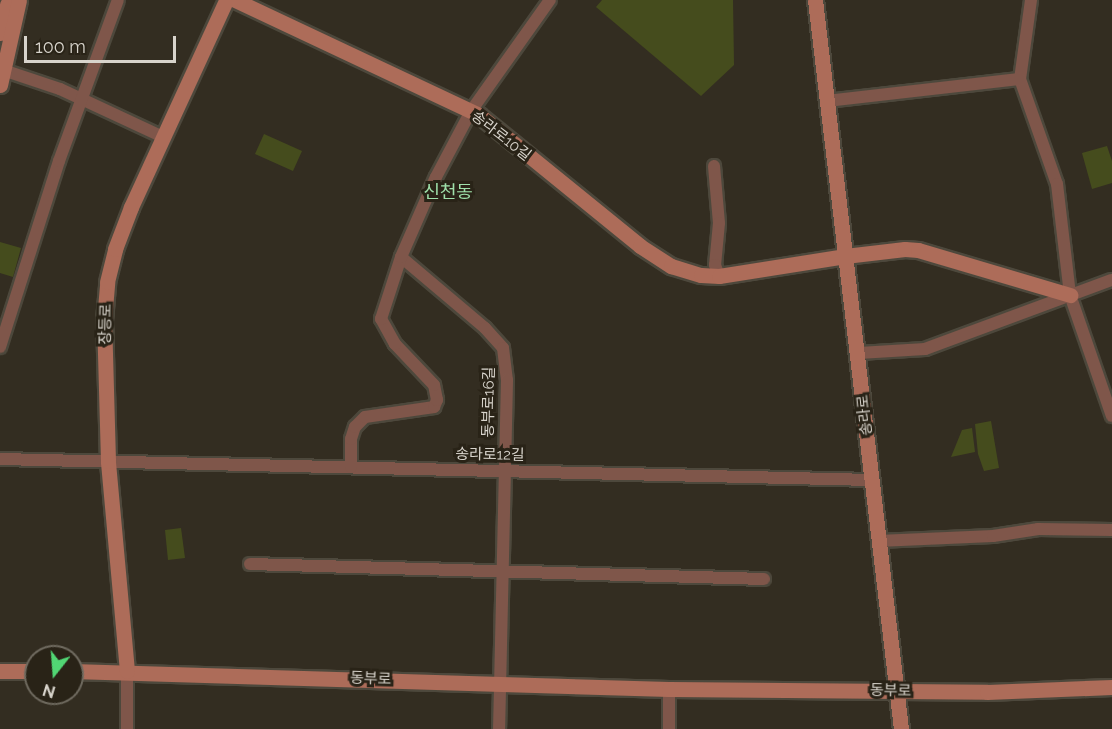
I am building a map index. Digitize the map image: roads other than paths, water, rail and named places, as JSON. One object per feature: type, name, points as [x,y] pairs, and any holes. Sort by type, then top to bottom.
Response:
[{"type":"main road","points":[[0,33],[8,0]]},
{"type":"main road","points":[[2,78],[19,0]]},
{"type":"main road","name":"장등로","points":[[127,671],[108,461],[104,320],[107,282],[115,249],[131,207],[226,0]]},
{"type":"main road","name":"송라로10길","points":[[235,0],[471,111],[658,260],[701,275],[719,276],[845,256],[918,250],[1070,295]]},
{"type":"main road","name":"송라로","points":[[815,0],[845,256],[859,353],[871,480],[901,729]]},
{"type":"main road","points":[[0,671],[24,671]]},
{"type":"main road","name":"동부로","points":[[84,671],[669,689],[987,692],[1112,687]]},
{"type":"street","points":[[0,347],[19,282],[118,0]]},
{"type":"street","points":[[351,467],[351,439],[355,427],[365,417],[434,407],[437,400],[434,385],[395,344],[381,319],[401,257],[436,177],[471,111],[550,0]]},
{"type":"street","points":[[1031,0],[1020,79],[1057,184],[1070,295],[1112,416]]},
{"type":"street","points":[[2,78],[82,99],[163,136]]},
{"type":"street","points":[[826,101],[1020,79]]},
{"type":"street","points":[[714,166],[719,223],[715,265],[719,276]]},
{"type":"street","name":"동부로16길","points":[[401,257],[485,328],[503,348],[507,380],[498,729]]},
{"type":"street","points":[[859,353],[924,349],[1112,280]]},
{"type":"street","name":"송라로12길","points":[[0,459],[871,480]]},
{"type":"street","points":[[878,541],[993,536],[1038,529],[1112,530]]},
{"type":"street","points":[[250,564],[764,579]]},
{"type":"street","points":[[127,671],[127,729]]},
{"type":"street","points":[[669,689],[669,729]]},
{"type":"district","name":"신천동","points":[[448,192]]}]
